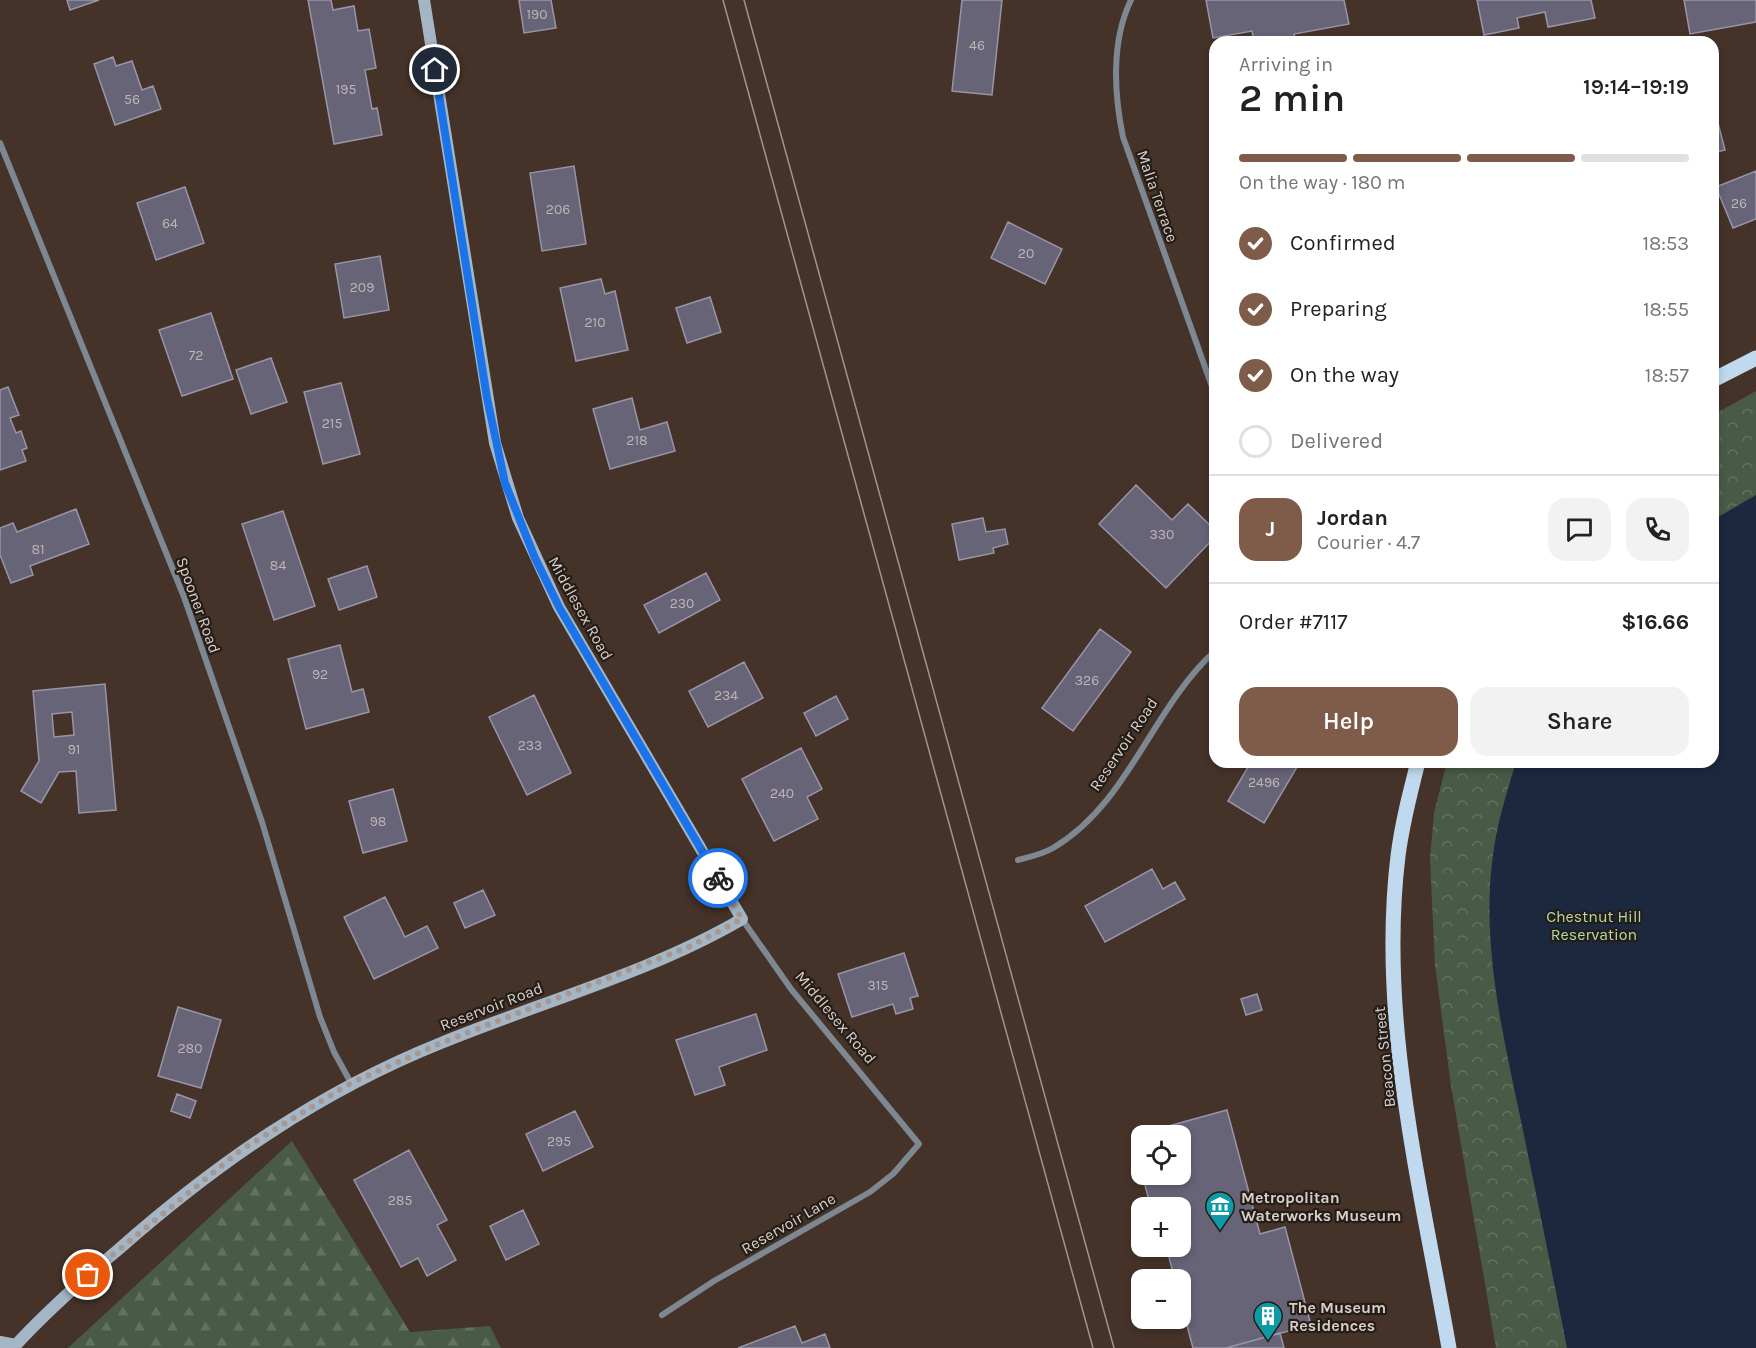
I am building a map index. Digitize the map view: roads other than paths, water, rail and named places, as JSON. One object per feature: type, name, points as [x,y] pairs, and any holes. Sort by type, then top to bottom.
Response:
[{"type":"main road","points":[[1719,377],[1756,358]]},
{"type":"main road","name":"Beacon Street","points":[[1417,768],[1398,853],[1393,937],[1394,971],[1405,1093],[1449,1348]]},
{"type":"street","name":"Middlesex Road","points":[[424,0],[487,398],[505,483],[531,548],[559,607],[742,919],[791,989],[919,1143]]},
{"type":"street","name":"Malia Terrace","points":[[1131,0],[1120,38],[1117,71],[1117,105],[1123,137],[1209,378]]},
{"type":"street","name":"Spooner Road","points":[[0,143],[184,597],[262,822],[320,1017],[334,1052],[351,1083]]},
{"type":"street","name":"Reservoir Road","points":[[1018,861],[1051,849],[1074,833],[1095,813],[1132,766],[1184,683],[1209,657]]},
{"type":"street","name":"Reservoir Road","points":[[15,1347],[88,1275],[197,1184],[241,1150],[351,1083],[441,1043],[691,946],[742,919]]},
{"type":"street","name":"Reservoir Lane","points":[[662,1315],[714,1281],[870,1192],[893,1174],[919,1143]]},
{"type":"street","points":[[0,1342],[15,1347]]},
{"type":"water","name":"Chestnut Hill Reservation","points":[[1756,495],[1756,1348],[1567,1348],[1506,1052],[1495,986],[1490,888],[1497,831],[1514,768],[1719,768],[1719,517]]},
{"type":"tram line","points":[[723,0],[1093,1348]]},
{"type":"tram line","points":[[744,0],[1114,1348]]},
{"type":"place","name":"Metropolitan Waterworks Museum","points":[[1220,1232]]},
{"type":"place","name":"The Museum Residences","points":[[1268,1342]]}]
